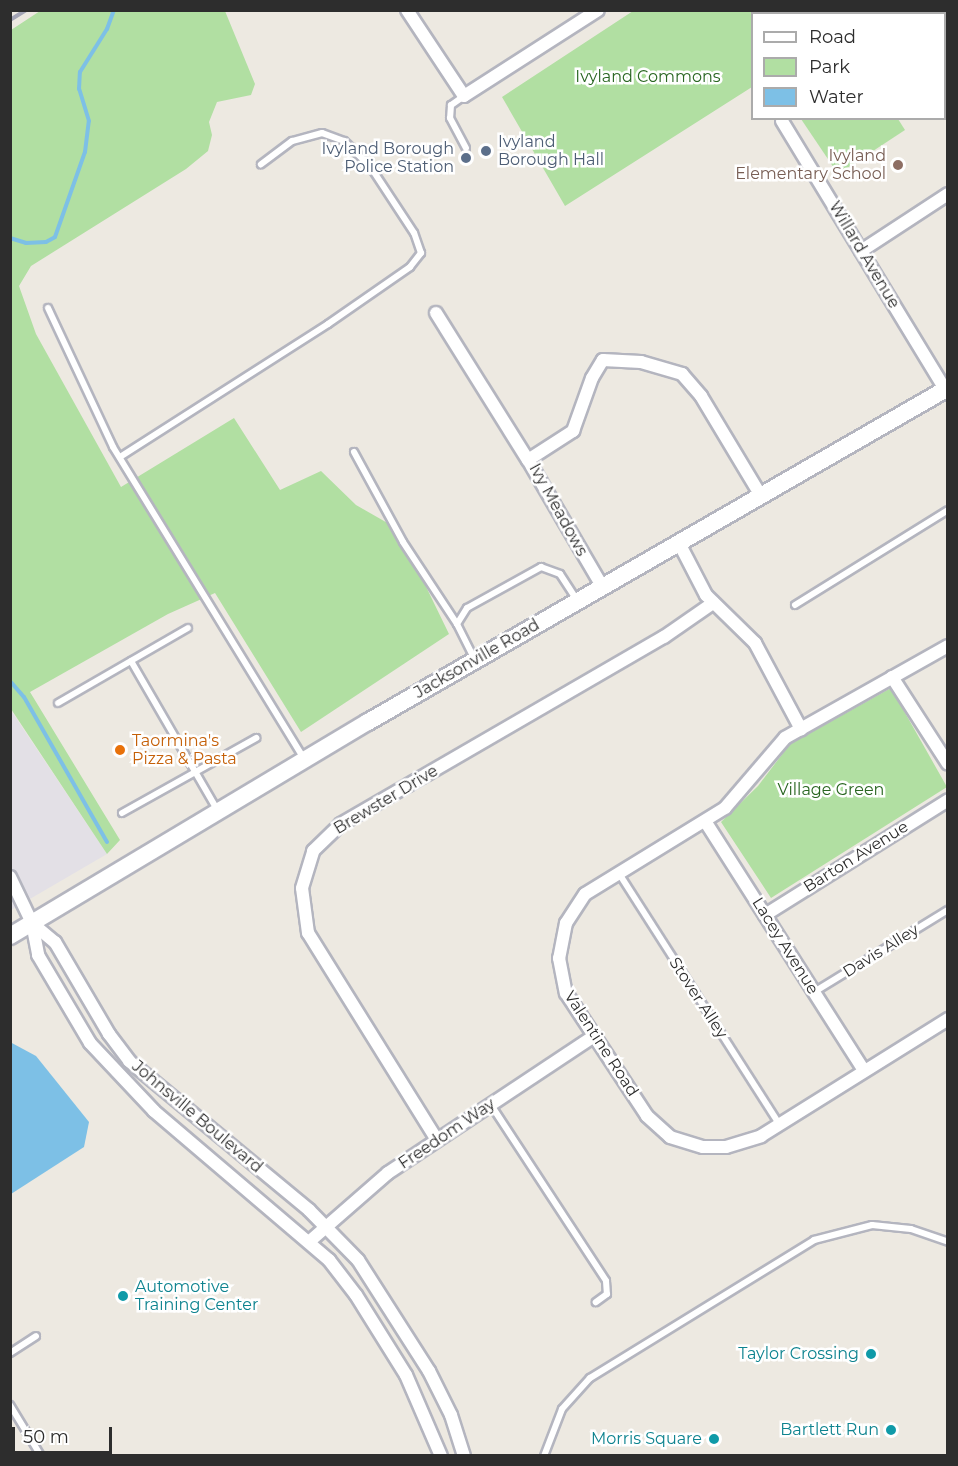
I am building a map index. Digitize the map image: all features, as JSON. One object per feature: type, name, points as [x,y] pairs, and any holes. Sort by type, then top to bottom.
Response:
[{"type":"main road","name":"Jacksonville Road","points":[[10,936],[577,600],[946,388]]},
{"type":"street","points":[[407,10],[464,96],[598,10]]},
{"type":"street","name":"Willard Avenue","points":[[782,121],[946,388]]},
{"type":"street","points":[[861,251],[948,194]]},
{"type":"street","points":[[436,313],[528,460]]},
{"type":"street","name":"Ivy Meadows","points":[[602,586],[528,460],[573,431],[592,378],[603,360],[641,362],[682,374],[701,396],[760,494]]},
{"type":"street","points":[[679,543],[712,603],[755,643],[801,729]]},
{"type":"street","name":"Brewster Drive","points":[[437,1140],[308,933],[302,888],[313,851],[341,824],[664,637],[712,603]]},
{"type":"street","name":"Valentine Road","points":[[948,646],[785,738],[725,808],[618,872],[579,902],[566,923],[560,946],[562,982],[593,1037],[647,1116],[670,1137],[692,1144],[726,1148],[761,1136],[948,1018]]},
{"type":"street","points":[[892,677],[948,764]]},
{"type":"street","name":"Barton Avenue","points":[[765,915],[948,800]]},
{"type":"street","name":"Lacey Avenue","points":[[705,821],[864,1071]]},
{"type":"street","points":[[10,877],[32,922]]},
{"type":"street","name":"Johnsville Boulevard","points":[[32,922],[55,942],[109,1034],[129,1061],[326,1227],[374,1281],[417,1351],[447,1407],[464,1455]]},
{"type":"street","name":"Johnsville Boulevard","points":[[32,922],[38,955],[90,1042],[116,1072],[154,1111],[310,1241],[356,1295],[418,1396],[441,1455]]},
{"type":"street","name":"Freedom Way","points":[[310,1241],[388,1173],[593,1037]]},
{"type":"lane","points":[[464,96],[451,105],[450,118],[466,148]]},
{"type":"lane","points":[[120,457],[328,324],[410,267],[421,253],[414,233],[370,166],[345,141],[322,133],[292,141],[261,164]]},
{"type":"lane","points":[[48,308],[120,457],[304,760]]},
{"type":"lane","points":[[354,452],[403,542],[457,624],[476,660]]},
{"type":"lane","points":[[795,605],[948,510]]},
{"type":"lane","points":[[457,624],[467,608],[541,567],[560,574],[577,600]]},
{"type":"lane","points":[[58,703],[188,628]]},
{"type":"lane","points":[[131,661],[218,811]]},
{"type":"lane","points":[[122,813],[256,738]]},
{"type":"lane","name":"Stover Alley","points":[[618,872],[779,1124]]},
{"type":"lane","name":"Davis Alley","points":[[814,993],[948,910]]},
{"type":"lane","points":[[491,1104],[606,1281],[607,1294],[596,1302]]},
{"type":"lane","points":[[544,1455],[562,1408],[590,1378],[796,1249],[826,1234],[872,1226],[911,1229],[948,1242]]},
{"type":"lane","points":[[10,1353],[36,1336]]},
{"type":"lane","points":[[10,1405],[41,1455]]},
{"type":"shaded area","points":[[10,709],[107,854],[11,910],[10,910]]},
{"type":"green space","name":"Ivyland Commons","points":[[853,10],[854,12],[751,12],[751,88],[565,206],[502,97],[633,11]]},
{"type":"green space","points":[[40,11],[225,11],[255,84],[251,95],[217,102],[209,122],[212,135],[208,151],[186,169],[31,266],[19,286],[36,334],[121,487],[234,418],[280,490],[321,471],[356,505],[398,529],[449,634],[301,732],[215,593],[168,614],[30,692],[120,840],[107,854],[11,709],[11,30]]},
{"type":"green space","points":[[802,120],[899,120],[905,130],[838,174]]},
{"type":"green space","name":"Village Green","points":[[891,688],[947,787],[771,898],[721,822],[758,786],[790,744]]},
{"type":"water","points":[[10,1042],[36,1056],[89,1122],[84,1147],[11,1194]]},
{"type":"waterway","points":[[10,238],[26,243],[46,242],[55,237],[85,152],[89,121],[79,89],[80,72],[107,29],[114,10]]},
{"type":"waterway","points":[[10,681],[24,697],[107,842]]},
{"type":"railway","points":[[10,20],[26,10]]},
{"type":"place","name":"Ivyland Borough Hall","points":[[486,151]]},
{"type":"place","name":"Ivyland Borough Police Station","points":[[466,158]]},
{"type":"place","name":"Ivyland Elementary School","points":[[898,165]]},
{"type":"place","name":"Taormina's Pizza & Pasta","points":[[120,750]]},
{"type":"place","name":"Automotive Training Center","points":[[123,1296]]},
{"type":"place","name":"Taylor Crossing","points":[[871,1354]]},
{"type":"place","name":"Bartlett Run","points":[[891,1430]]},
{"type":"place","name":"Morris Square","points":[[714,1439]]}]
